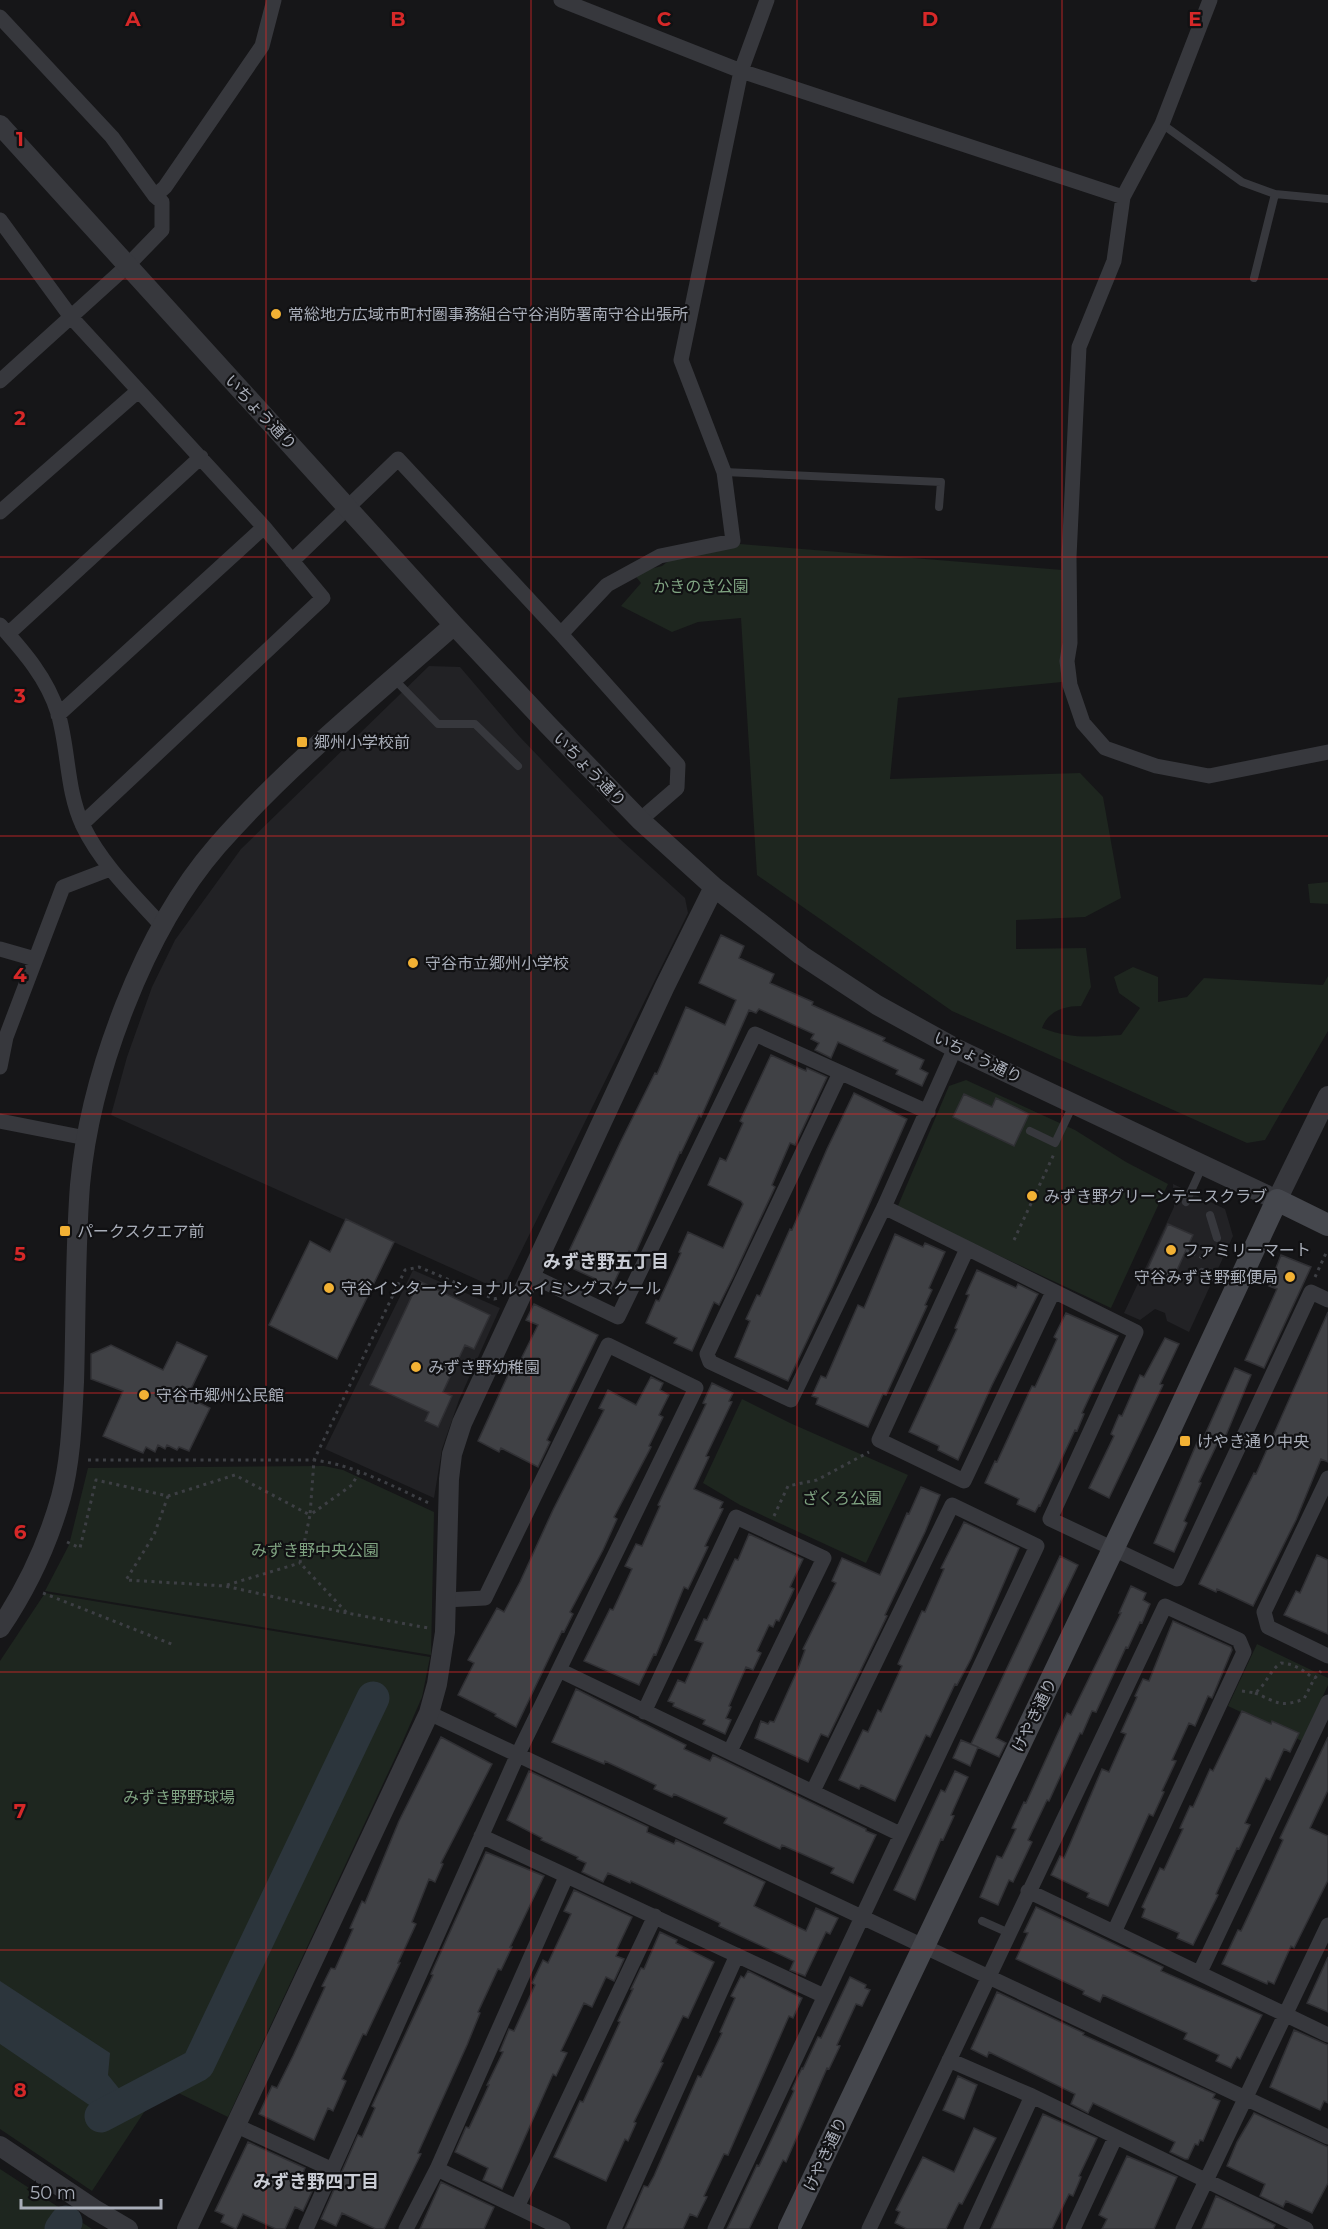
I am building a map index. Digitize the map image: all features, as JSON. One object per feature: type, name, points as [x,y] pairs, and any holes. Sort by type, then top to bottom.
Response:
[{"type":"main road","name":"いちょう通り","points":[[1277,1200],[1328,1225]]},
{"type":"main road","name":"けやき通り","points":[[789,2229],[1277,1200]]},
{"type":"street","points":[[155,196],[165,187],[262,46],[274,0]]},
{"type":"street","points":[[561,0],[741,71],[1123,197]]},
{"type":"street","points":[[561,634],[607,585],[660,556],[733,541],[724,472],[681,360],[741,71],[767,0]]},
{"type":"street","points":[[1210,0],[1162,124],[1123,197],[1114,261],[1078,347],[1069,557],[1070,643],[1067,661],[1070,685],[1083,723],[1105,748],[1156,766],[1209,776],[1328,752]]},
{"type":"street","points":[[0,17],[112,137],[155,196],[162,202],[162,230],[127,266],[0,381]]},
{"type":"street","name":"いちょう通り","points":[[0,124],[454,625],[640,820],[714,887],[801,955],[877,1005],[955,1048],[1277,1200]]},
{"type":"street","points":[[0,220],[71,317],[264,527],[323,598],[82,824]]},
{"type":"street","points":[[0,512],[138,391]]},
{"type":"street","points":[[163,927],[110,869],[82,824],[70,787],[58,715],[47,686],[34,664],[4,630],[201,457]]},
{"type":"street","points":[[292,561],[398,459],[561,634],[678,765],[677,788],[640,820]]},
{"type":"street","points":[[58,715],[264,527]]},
{"type":"street","points":[[0,1628],[38,1562],[61,1496],[68,1461],[73,1404],[77,1227],[86,1138],[93,1102],[125,1006],[163,927],[190,882],[224,839],[303,759],[454,625]]},
{"type":"street","points":[[0,1067],[3,1036],[63,887],[110,869]]},
{"type":"street","points":[[187,2229],[429,1713],[437,1684],[445,1632],[446,1510],[452,1454],[462,1423],[664,986],[714,887]]},
{"type":"street","points":[[0,949],[35,959]]},
{"type":"street","points":[[530,1275],[618,1317],[755,1035],[928,1112]]},
{"type":"street","points":[[840,1073],[707,1354],[710,1362],[791,1400],[884,1208],[955,1048]]},
{"type":"street","points":[[1277,1200],[1328,1096]]},
{"type":"street","points":[[0,1121],[86,1138]]},
{"type":"street","points":[[884,1208],[1136,1332],[1050,1519],[1177,1579],[1311,1292],[1328,1300]]},
{"type":"street","points":[[967,1249],[879,1440],[964,1481],[1053,1292]]},
{"type":"street","points":[[306,2229],[518,1754],[696,1388],[608,1346],[485,1598],[445,1600]]},
{"type":"street","points":[[1326,1661],[1268,1627],[1264,1612],[1328,1478]]},
{"type":"street","points":[[715,2229],[1037,1546],[952,1505],[813,1791]]},
{"type":"street","points":[[644,1712],[736,1517],[824,1558],[730,1751]]},
{"type":"street","points":[[868,2229],[1165,1606],[1239,1640],[1244,1652],[1114,1932]]},
{"type":"street","points":[[559,1670],[900,1834]]},
{"type":"street","points":[[1200,1972],[1328,1702]]},
{"type":"street","points":[[429,1713],[1328,2137]]},
{"type":"street","points":[[481,1836],[825,1996]]},
{"type":"street","points":[[406,2229],[437,2169],[566,1877]]},
{"type":"street","points":[[1028,1891],[1328,2035]]},
{"type":"street","points":[[518,2207],[655,1916]]},
{"type":"street","points":[[1182,2229],[1328,1925]]},
{"type":"street","points":[[614,2229],[737,1955]]},
{"type":"street","points":[[949,2060],[1032,2096],[1297,2227]]},
{"type":"street","points":[[971,2229],[1032,2096]]},
{"type":"street","points":[[235,2125],[333,2170]]},
{"type":"street","points":[[1072,2229],[1115,2138]]},
{"type":"street","points":[[0,2146],[128,2229]]},
{"type":"street","points":[[437,2169],[563,2229]]},
{"type":"lane","points":[[1162,124],[1242,182],[1275,194],[1328,199]]},
{"type":"lane","points":[[1254,278],[1275,194]]},
{"type":"lane","points":[[724,472],[941,482],[939,507]]},
{"type":"lane","points":[[394,678],[438,724],[475,724],[518,766]]},
{"type":"lane","points":[[1030,1131],[1055,1143],[1074,1104]]},
{"type":"lane","points":[[1186,1203],[1203,1166]]},
{"type":"lane","points":[[1210,1215],[1217,1238]]},
{"type":"lane","points":[[1202,1272],[1237,1287]]},
{"type":"lane","points":[[982,1921],[1009,1933]]},
{"type":"path","points":[[1014,1240],[1054,1155],[1055,1143]]},
{"type":"path","points":[[1186,1250],[1208,1260]]},
{"type":"path","points":[[1311,1292],[1326,1251]]},
{"type":"path","points":[[300,1563],[310,1515],[314,1460],[405,1270],[419,1267],[494,1299],[505,1295]]},
{"type":"path","points":[[768,1532],[788,1486],[817,1480],[871,1452],[879,1440]]},
{"type":"path","points":[[68,1461],[314,1460],[330,1462],[360,1472],[446,1510]]},
{"type":"path","points":[[310,1515],[352,1485],[360,1472]]},
{"type":"path","points":[[48,1533],[80,1548],[96,1480],[168,1496],[235,1476],[310,1515]]},
{"type":"path","points":[[168,1496],[154,1534],[126,1580],[225,1586],[445,1632]]},
{"type":"path","points":[[225,1586],[300,1563]]},
{"type":"path","points":[[300,1563],[347,1613]]},
{"type":"path","points":[[24,1586],[174,1645]]},
{"type":"path","points":[[1281,1663],[1282,1655]]},
{"type":"path","points":[[1228,1686],[1255,1693],[1284,1705],[1304,1699],[1326,1661]]},
{"type":"path","points":[[1255,1693],[1262,1688],[1271,1670],[1281,1663],[1303,1669],[1314,1679]]},
{"type":"shaded area","name":"守谷市立郷州小学校","points":[[429,666],[460,667],[519,736],[562,781],[611,831],[685,898],[688,913],[505,1284],[507,1293],[111,1115],[127,1057],[152,987],[175,940],[241,849]]},
{"type":"shaded area","points":[[1173,1184],[1225,1209],[1233,1236],[1189,1332],[1167,1321],[1165,1313],[1155,1309],[1140,1320],[1124,1313],[1174,1207]]},
{"type":"shaded area","points":[[413,1270],[500,1308],[459,1400],[442,1449],[434,1498],[325,1449]]},
{"type":"shaded area","points":[[0,1981],[110,2053],[108,2075],[125,2096],[98,2111],[0,2044]]},
{"type":"green space","name":"かきのき公園","points":[[740,544],[1075,571],[1073,651],[1062,682],[898,698],[890,779],[1080,773],[1103,797],[1121,898],[1085,917],[1016,920],[1016,949],[1086,948],[1091,987],[1081,1006],[1057,1011],[1048,1017],[1042,1028],[1072,1036],[1121,1035],[1140,1008],[1119,993],[1114,977],[1133,967],[1158,977],[1158,1002],[1187,997],[1204,978],[1323,985],[1328,976],[1328,1031],[1265,1140],[1247,1143],[952,1011],[757,875],[741,618],[698,622],[672,632],[621,606],[641,583],[633,573],[662,566],[675,556]]},
{"type":"green space","points":[[1328,882],[1328,904],[1310,903],[1308,884]]},
{"type":"green space","name":"みずき野グリーンテニスクラブ","points":[[966,1080],[1075,1130],[1126,1162],[1168,1184],[1111,1308],[897,1208],[949,1086]]},
{"type":"green space","name":"ざくろ公園","points":[[742,1399],[790,1423],[908,1475],[866,1563],[740,1505],[703,1483]]},
{"type":"green space","name":"みずき野中央公園","points":[[324,1466],[343,1470],[434,1512],[431,1655],[45,1591],[69,1545],[88,1468]]},
{"type":"green space","name":"みずき野野球場","points":[[45,1593],[430,1657],[422,1697],[402,1743],[228,2117],[162,2085],[92,2191],[0,2129],[0,1661]]},
{"type":"green space","points":[[1257,1644],[1328,1678],[1328,1685],[1302,1741],[1228,1706]]},
{"type":"green space","points":[[0,2169],[92,2229],[0,2229]]},
{"type":"building","points":[[721,935],[744,946],[739,958],[774,974],[770,983],[885,1038],[883,1041],[924,1060],[920,1069],[928,1073],[922,1086],[896,1074],[898,1070],[838,1042],[831,1058],[815,1050],[819,1043],[811,1039],[814,1034],[759,1009],[756,1013],[749,1010],[701,1117],[699,1115],[680,1152],[635,1254],[629,1251],[611,1289],[594,1282],[596,1279],[563,1264],[621,1141],[655,1073],[657,1074],[686,1007],[725,1025],[736,1000],[699,983]]},
{"type":"building","points":[[771,1055],[806,1071],[807,1068],[827,1077],[795,1145],[790,1143],[772,1185],[775,1187],[733,1277],[719,1305],[714,1302],[692,1351],[674,1343],[677,1338],[646,1323],[656,1300],[659,1301],[688,1232],[723,1248],[743,1204],[708,1185],[720,1158],[726,1161],[743,1123],[740,1121]]},
{"type":"building","points":[[854,1093],[907,1119],[788,1381],[735,1357],[750,1321],[746,1319],[757,1295],[760,1296],[790,1229],[792,1230]]},
{"type":"building","points":[[964,1094],[992,1107],[996,1098],[1029,1114],[1014,1146],[953,1117]]},
{"type":"building","name":"守谷インターナショナルスイミングスクール","points":[[346,1219],[394,1242],[337,1359],[269,1325],[310,1241],[330,1252]]},
{"type":"building","points":[[1168,1224],[1193,1235],[1173,1279],[1148,1268]]},
{"type":"building","points":[[895,1234],[923,1247],[925,1243],[945,1252],[929,1288],[932,1290],[925,1305],[927,1306],[886,1395],[883,1394],[868,1427],[816,1404],[818,1398],[812,1396],[821,1376],[826,1378],[858,1305],[864,1308]]},
{"type":"building","points":[[1281,1255],[1311,1267],[1264,1368],[1245,1360],[1277,1289],[1269,1286]]},
{"type":"building","points":[[977,1270],[1016,1288],[1018,1284],[1038,1294],[992,1385],[958,1460],[938,1450],[939,1446],[909,1432],[957,1329],[955,1328],[969,1295],[966,1294]]},
{"type":"building","name":"みずき野幼稚園","points":[[419,1281],[490,1315],[474,1349],[465,1345],[443,1392],[452,1396],[438,1427],[425,1421],[429,1412],[370,1385]]},
{"type":"building","points":[[534,1304],[598,1335],[547,1440],[550,1442],[538,1467],[501,1448],[499,1452],[478,1441],[509,1373],[513,1375],[538,1325],[526,1320]]},
{"type":"building","points":[[1328,1312],[1328,1462],[1321,1459],[1296,1520],[1253,1606],[1217,1589],[1216,1592],[1199,1584],[1254,1473],[1256,1474]]},
{"type":"building","points":[[1066,1313],[1118,1336],[1082,1413],[1084,1414],[1077,1431],[1075,1430],[1040,1506],[1035,1512],[1017,1504],[1019,1499],[985,1483],[1032,1386],[1035,1387]]},
{"type":"building","points":[[1165,1338],[1179,1344],[1160,1384],[1163,1385],[1109,1498],[1089,1488],[1114,1436],[1111,1434],[1119,1415],[1122,1416],[1140,1375],[1144,1377]]},
{"type":"building","points":[[177,1342],[207,1356],[187,1397],[210,1408],[189,1451],[179,1447],[177,1450],[167,1445],[165,1449],[158,1445],[155,1452],[146,1447],[143,1453],[103,1436],[123,1391],[91,1379],[91,1354],[111,1345],[163,1370]]},
{"type":"building","points":[[1235,1368],[1251,1375],[1224,1440],[1220,1438],[1199,1482],[1201,1483],[1184,1521],[1187,1523],[1174,1552],[1154,1543],[1199,1438],[1203,1439]]},
{"type":"building","points":[[651,1377],[663,1383],[660,1390],[669,1395],[659,1415],[663,1417],[649,1446],[651,1447],[614,1517],[617,1519],[603,1550],[570,1612],[573,1614],[564,1632],[562,1631],[516,1727],[458,1695],[474,1663],[468,1660],[497,1608],[504,1612],[520,1582],[553,1510],[604,1410],[599,1408],[608,1390],[636,1405]]},
{"type":"building","points":[[712,1383],[733,1393],[729,1401],[732,1402],[706,1456],[709,1457],[694,1489],[723,1502],[720,1508],[723,1509],[705,1546],[708,1547],[699,1566],[688,1589],[684,1587],[656,1655],[654,1654],[639,1685],[584,1661],[610,1609],[613,1610],[632,1569],[625,1566],[636,1544],[642,1546],[660,1506],[658,1505],[706,1404],[703,1403]]},
{"type":"building","points":[[921,1487],[940,1495],[885,1615],[887,1616],[828,1737],[821,1734],[808,1762],[755,1738],[761,1721],[768,1724],[770,1721],[774,1722],[798,1669],[805,1650],[803,1649],[836,1583],[832,1581],[842,1558],[880,1575]]},
{"type":"building","points":[[964,1522],[1019,1548],[971,1659],[957,1685],[955,1684],[930,1737],[926,1735],[895,1801],[861,1785],[859,1789],[839,1780],[863,1730],[868,1732],[878,1710],[881,1712],[902,1666],[898,1664],[922,1611],[925,1612],[944,1569],[941,1568]]},
{"type":"building","points":[[749,1534],[803,1559],[790,1587],[794,1589],[779,1621],[776,1620],[773,1627],[769,1625],[757,1651],[761,1653],[753,1670],[746,1667],[729,1706],[731,1707],[726,1718],[731,1720],[725,1734],[703,1724],[705,1720],[673,1706],[674,1703],[668,1701],[678,1680],[685,1683],[703,1643],[695,1640],[704,1619],[707,1620]]},
{"type":"building","points":[[1317,1555],[1328,1560],[1328,1634],[1284,1615],[1296,1591],[1300,1593]]},
{"type":"building","points":[[1060,1556],[1078,1565],[996,1738],[1006,1743],[999,1757],[971,1744]]},
{"type":"building","points":[[1131,1586],[1146,1593],[1143,1600],[1150,1604],[1142,1623],[1140,1622],[1128,1648],[1126,1647],[1096,1712],[1092,1711],[1082,1734],[1080,1733],[1049,1801],[1047,1800],[1028,1840],[1032,1842],[1013,1882],[1009,1880],[998,1905],[980,1897],[997,1856],[1002,1858],[1016,1829],[1012,1828],[1024,1802],[1026,1803],[1067,1713],[1071,1715],[1121,1613],[1119,1613]]},
{"type":"building","points":[[1173,1621],[1231,1647],[1232,1650],[1212,1698],[1208,1696],[1195,1726],[1189,1723],[1172,1760],[1176,1761],[1162,1791],[1164,1792],[1153,1816],[1149,1814],[1108,1906],[1087,1897],[1089,1893],[1051,1875],[1060,1856],[1064,1858],[1102,1769],[1109,1772],[1126,1734],[1121,1732],[1137,1697],[1135,1696],[1143,1679],[1149,1681]]},
{"type":"building","points":[[576,1689],[686,1745],[684,1749],[710,1761],[713,1755],[876,1835],[853,1883],[831,1873],[834,1868],[782,1845],[780,1849],[724,1823],[727,1818],[674,1794],[672,1797],[654,1789],[656,1785],[605,1761],[604,1764],[552,1742]]},
{"type":"building","points":[[1242,1711],[1299,1733],[1290,1752],[1284,1749],[1270,1780],[1266,1778],[1245,1823],[1250,1825],[1239,1849],[1237,1848],[1216,1894],[1218,1895],[1193,1945],[1177,1938],[1179,1933],[1142,1917],[1145,1909],[1142,1907],[1160,1868],[1164,1870],[1183,1829],[1180,1828],[1190,1806],[1193,1807],[1210,1769],[1213,1771]]},
{"type":"building","points":[[441,1737],[492,1764],[441,1863],[443,1864],[435,1882],[429,1879],[412,1922],[416,1924],[398,1963],[400,1963],[342,2079],[346,2081],[333,2111],[328,2108],[314,2140],[259,2114],[272,2086],[277,2088],[293,2056],[325,1987],[322,1986],[331,1968],[335,1969],[353,1929],[350,1928],[362,1901],[365,1903],[399,1821]]},
{"type":"building","points":[[1328,1737],[1328,1790],[1310,1828],[1328,1836],[1328,1880],[1294,1948],[1291,1946],[1274,1984],[1268,1981],[1267,1984],[1222,1964],[1238,1930],[1241,1931],[1264,1882],[1283,1840],[1280,1838]]},
{"type":"building","points":[[961,1740],[978,1747],[970,1766],[953,1758]]},
{"type":"building","points":[[529,1771],[648,1827],[647,1832],[674,1844],[676,1840],[765,1882],[754,1906],[806,1931],[816,1908],[838,1918],[830,1934],[826,1932],[805,1976],[790,1970],[794,1961],[631,1881],[630,1883],[608,1873],[603,1882],[582,1872],[586,1863],[577,1859],[578,1857],[541,1840],[542,1838],[507,1820]]},
{"type":"building","points":[[955,1771],[968,1777],[951,1815],[954,1816],[943,1840],[941,1839],[915,1900],[894,1890],[941,1790],[945,1792]]},
{"type":"building","points":[[486,1852],[544,1876],[501,1970],[498,1969],[478,2012],[480,2013],[467,2045],[418,2153],[421,2154],[384,2229],[376,2229],[342,2213],[336,2226],[321,2219],[358,2135],[362,2137],[375,2108],[372,2106],[433,1975],[431,1974]]},
{"type":"building","points":[[574,1890],[632,1917],[617,1949],[619,1950],[616,1956],[624,1959],[614,1981],[606,1977],[592,2007],[584,2003],[561,2051],[567,2053],[556,2076],[553,2074],[502,2189],[483,2180],[488,2168],[455,2152],[489,2085],[487,2085],[503,2052],[500,2051],[509,2029],[514,2031],[535,1985],[532,1983],[543,1960],[548,1963],[571,1914],[564,1911]]},
{"type":"building","points":[[1036,1907],[1163,1967],[1161,1971],[1262,2015],[1240,2059],[1237,2057],[1231,2068],[1216,2061],[1219,2055],[1184,2039],[1187,2033],[1103,1995],[1100,2002],[1083,1994],[1084,1991],[1016,1959],[1028,1933],[1024,1932]]},
{"type":"building","points":[[660,1932],[677,1940],[676,1943],[714,1962],[688,2018],[683,2016],[634,2122],[636,2123],[628,2141],[625,2139],[606,2181],[554,2157],[580,2101],[583,2102],[620,2022],[618,2021],[633,1989],[631,1989],[641,1968],[644,1969]]},
{"type":"building","points":[[1328,1957],[1328,2012],[1307,2003]]},
{"type":"building","points":[[748,1971],[802,1998],[793,2018],[789,2016],[728,2155],[724,2154],[704,2196],[707,2197],[697,2217],[690,2214],[683,2229],[625,2229],[644,2186],[648,2187],[654,2176],[698,2076],[701,2077],[722,2033],[720,2032],[735,1998],[731,1996],[741,1976],[744,1978]]},
{"type":"building","points":[[850,1977],[866,1985],[865,1988],[870,1990],[862,2006],[856,2004],[837,2045],[840,2046],[829,2069],[827,2068],[786,2162],[783,2160],[749,2229],[727,2229],[776,2130],[802,2068],[818,2037],[821,2038]]},
{"type":"building","points":[[997,1992],[1084,2033],[1083,2035],[1215,2094],[1213,2098],[1220,2101],[1203,2141],[1200,2140],[1198,2145],[1195,2144],[1188,2159],[1185,2159],[1170,2152],[1175,2142],[1093,2103],[1088,2113],[1071,2104],[1075,2094],[989,2052],[987,2057],[971,2049]]},
{"type":"building","points":[[1294,2030],[1328,2045],[1328,2103],[1324,2101],[1320,2110],[1270,2087]]},
{"type":"building","points":[[958,2076],[977,2085],[964,2119],[943,2110]]},
{"type":"building","points":[[1254,2113],[1328,2147],[1328,2183],[1312,2213],[1286,2201],[1283,2207],[1260,2196],[1265,2184],[1227,2166],[1237,2142]]},
{"type":"building","points":[[1043,2114],[1097,2138],[1079,2176],[1081,2177],[1073,2196],[1069,2194],[1052,2229],[991,2229]]},
{"type":"building","points":[[974,2128],[996,2138],[962,2204],[959,2203],[946,2229],[907,2229],[895,2223],[900,2212],[896,2210],[923,2157],[954,2172]]},
{"type":"building","points":[[248,2142],[305,2168],[301,2178],[315,2185],[303,2211],[295,2207],[285,2229],[276,2229],[243,2214],[236,2229],[221,2222],[224,2215],[215,2211]]},
{"type":"building","points":[[1127,2156],[1177,2177],[1154,2229],[1102,2229],[1107,2219],[1099,2215]]},
{"type":"building","points":[[441,2182],[494,2207],[484,2229],[420,2229]]},
{"type":"building","points":[[1216,2196],[1275,2225],[1273,2229],[1202,2229]]},
{"type":"waterway","points":[[101,2116],[198,2065],[373,1698]]},
{"type":"waterway","points":[[61,2229],[66,2222]]},
{"type":"place","name":"常総地方広域市町村圏事務組合守谷消防署南守谷出張所","points":[[276,314]]},
{"type":"place","name":"郷州小学校前","points":[[302,742]]},
{"type":"place","name":"守谷市立郷州小学校","points":[[413,963]]},
{"type":"place","name":"みずき野グリーンテニスクラブ","points":[[1032,1196]]},
{"type":"place","name":"パークスクエア前","points":[[65,1231]]},
{"type":"place","name":"ファミリーマート","points":[[1171,1250]]},
{"type":"place","name":"守谷みずき野郵便局","points":[[1290,1277]]},
{"type":"place","name":"守谷インターナショナルスイミングスクール","points":[[329,1288]]},
{"type":"place","name":"みずき野幼稚園","points":[[416,1367]]},
{"type":"place","name":"守谷市郷州公民館","points":[[144,1395]]},
{"type":"place","name":"けやき通り中央","points":[[1185,1441]]},
{"type":"district","name":"みずき野五丁目","points":[[606,1262]]},
{"type":"district","name":"みずき野四丁目","points":[[316,2182]]}]
